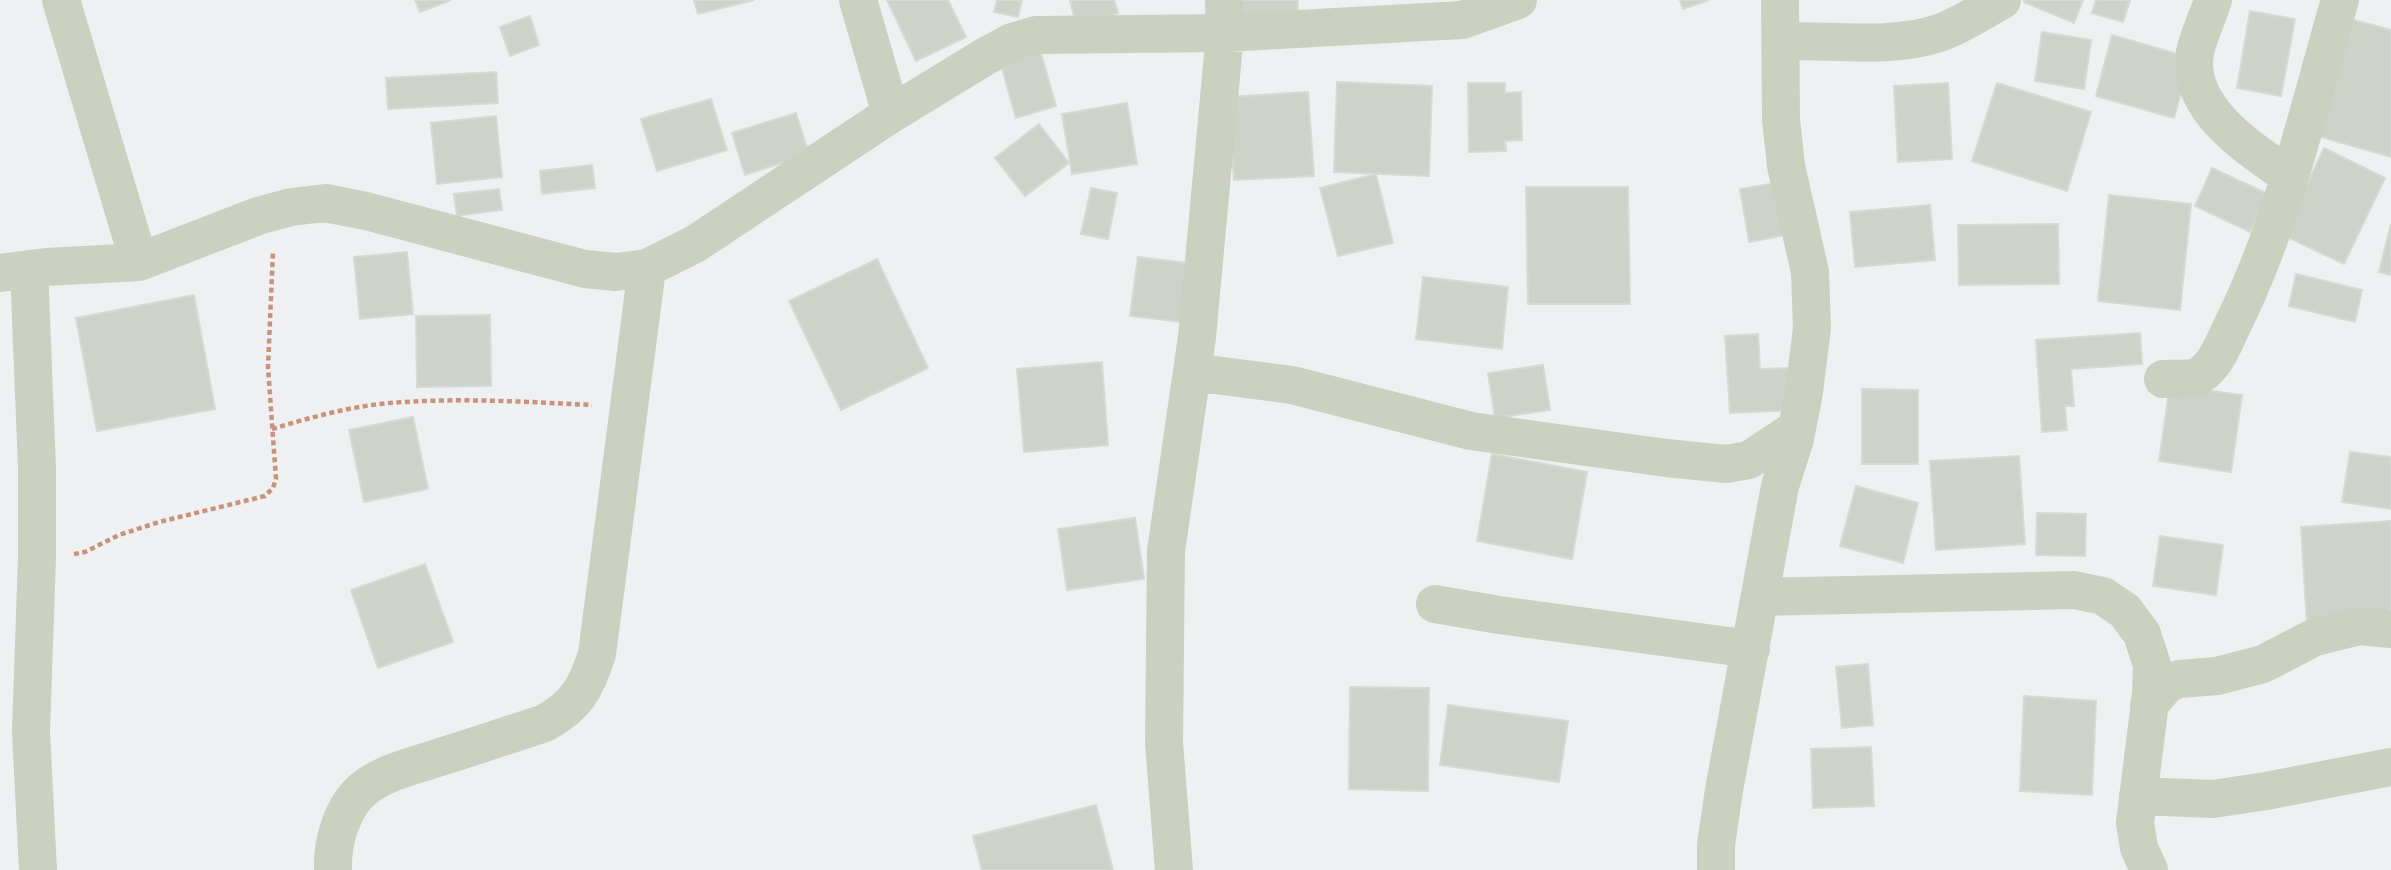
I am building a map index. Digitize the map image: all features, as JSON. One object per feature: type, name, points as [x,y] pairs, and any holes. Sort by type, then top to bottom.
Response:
[{"type":"street","points":[[61,0],[139,262]]},
{"type":"street","points":[[858,0],[891,114]]},
{"type":"street","points":[[38,870],[32,732],[37,468],[14,271],[139,262],[275,211],[325,204],[366,211],[585,269],[616,272],[647,268],[695,244],[891,114],[1012,42],[1036,35],[1225,16],[1462,20],[1518,0]]},
{"type":"street","points":[[1716,870],[1716,845],[1724,790],[1780,486],[1804,393],[1812,328],[1810,272],[1786,166],[1781,119],[1780,0]]},
{"type":"street","points":[[1782,41],[1915,38],[1940,33],[2001,0]]},
{"type":"street","points":[[2214,0],[2196,50],[2196,79],[2216,116],[2236,139],[2289,176]]},
{"type":"street","points":[[2163,379],[2196,377],[2208,368],[2216,358],[2249,291],[2272,233],[2340,0]]},
{"type":"street","points":[[1174,870],[1164,743],[1166,551],[1198,323],[1225,16]]},
{"type":"street","points":[[332,870],[332,854],[340,825],[354,799],[366,787],[392,773],[545,723],[563,713],[580,696],[589,680],[597,654],[647,268]]},
{"type":"street","points":[[1192,372],[1292,385],[1471,431],[1702,462],[1726,464],[1749,460],[1796,429]]},
{"type":"street","points":[[1761,597],[2074,590],[2103,596],[2125,611],[2142,634],[2152,664],[2135,823],[2139,848],[2149,870]]},
{"type":"street","points":[[1435,604],[1751,649]]},
{"type":"street","points":[[2149,705],[2167,684],[2179,679],[2217,676],[2263,664],[2315,637],[2358,626],[2391,629]]},
{"type":"street","points":[[2138,796],[2213,799],[2391,767]]},
{"type":"path","points":[[37,563],[85,552],[119,535],[159,522],[265,496],[273,488],[276,479],[268,367],[275,211]]},
{"type":"path","points":[[272,429],[320,415],[402,402],[491,400],[628,407]]},
{"type":"building","points":[[415,0],[451,0],[420,12]]},
{"type":"building","points":[[694,0],[754,0],[698,14]]},
{"type":"building","points":[[887,0],[948,0],[966,37],[916,61]]},
{"type":"building","points":[[997,0],[1022,0],[1018,17],[994,12]]},
{"type":"building","points":[[1070,0],[1114,0],[1118,13],[1076,24]]},
{"type":"building","points":[[1232,0],[1298,0],[1297,21],[1231,16]]},
{"type":"building","points":[[1680,0],[1709,0],[1683,9]]},
{"type":"building","points":[[2024,0],[2083,0],[2074,23]]},
{"type":"building","points":[[2096,0],[2130,0],[2123,22],[2092,13]]},
{"type":"building","points":[[2250,11],[2295,19],[2281,96],[2237,88]]},
{"type":"building","points":[[530,16],[539,45],[510,56],[500,27]]},
{"type":"building","points":[[2347,18],[2391,30],[2391,157],[2314,135]]},
{"type":"building","points":[[2042,32],[2091,40],[2084,89],[2035,81]]},
{"type":"building","points":[[2112,35],[2191,58],[2174,118],[2096,96]]},
{"type":"building","points":[[1040,50],[1056,106],[1016,118],[1000,61]]},
{"type":"building","points":[[496,72],[498,103],[388,109],[386,78]]},
{"type":"building","points":[[1337,82],[1432,86],[1429,176],[1334,172]]},
{"type":"building","points":[[1468,83],[1505,83],[1505,93],[1521,92],[1522,140],[1505,141],[1506,151],[1469,152]]},
{"type":"building","points":[[1948,83],[1952,159],[1898,162],[1894,86]]},
{"type":"building","points":[[1997,83],[2091,112],[2067,191],[1972,161]]},
{"type":"building","points":[[1308,92],[1314,176],[1234,180],[1228,97]]},
{"type":"building","points":[[711,99],[727,150],[657,171],[641,119]]},
{"type":"building","points":[[1127,103],[1137,164],[1072,174],[1062,114]]},
{"type":"building","points":[[796,113],[809,154],[745,175],[732,133]]},
{"type":"building","points":[[496,116],[502,177],[437,184],[431,123]]},
{"type":"building","points":[[1039,124],[1069,163],[1025,196],[995,158]]},
{"type":"building","points":[[2324,148],[2385,178],[2344,264],[2283,235]]},
{"type":"building","points":[[592,165],[595,188],[542,194],[540,171]]},
{"type":"building","points":[[2212,168],[2268,194],[2250,232],[2195,206]]},
{"type":"building","points":[[1376,174],[1393,243],[1338,256],[1320,188]]},
{"type":"building","points":[[1782,182],[1791,234],[1749,242],[1740,189]]},
{"type":"building","points":[[1526,187],[1628,187],[1630,304],[1528,304]]},
{"type":"building","points":[[1091,188],[1117,193],[1108,239],[1081,234]]},
{"type":"building","points":[[499,189],[502,210],[457,216],[454,194]]},
{"type":"building","points":[[2109,195],[2191,204],[2180,310],[2098,301]]},
{"type":"building","points":[[1930,205],[1935,260],[1855,267],[1850,212]]},
{"type":"building","points":[[2058,224],[2059,284],[1959,285],[1958,225]]},
{"type":"building","points":[[2391,224],[2391,275],[2379,272]]},
{"type":"building","points":[[407,252],[413,314],[360,319],[354,257]]},
{"type":"building","points":[[1138,257],[1188,263],[1181,322],[1130,316]]},
{"type":"building","points":[[877,259],[928,368],[841,410],[789,301]]},
{"type":"building","points":[[2296,274],[2362,290],[2355,322],[2289,306]]},
{"type":"building","points":[[1423,277],[1508,287],[1502,349],[1416,339]]},
{"type":"building","points":[[194,295],[215,409],[97,431],[76,318]]},
{"type":"building","points":[[490,315],[491,386],[417,387],[416,316]]},
{"type":"building","points":[[2140,333],[2142,364],[2071,369],[2074,406],[2065,406],[2067,430],[2042,432],[2036,340]]},
{"type":"building","points":[[1758,334],[1760,369],[1791,368],[1794,410],[1730,413],[1725,336]]},
{"type":"building","points":[[1102,362],[1108,445],[1024,452],[1017,369]]},
{"type":"building","points":[[1543,365],[1550,410],[1495,418],[1488,373]]},
{"type":"building","points":[[2170,385],[2242,395],[2231,472],[2159,461]]},
{"type":"building","points":[[1862,389],[1918,390],[1918,464],[1862,464]]},
{"type":"building","points":[[413,417],[428,489],[364,502],[349,430]]},
{"type":"building","points":[[2350,452],[2391,457],[2391,509],[2342,502]]},
{"type":"building","points":[[1492,454],[1587,472],[1572,559],[1477,541]]},
{"type":"building","points":[[2019,456],[2025,544],[1936,550],[1930,461]]},
{"type":"building","points":[[1856,486],[1918,503],[1903,563],[1840,546]]},
{"type":"building","points":[[2037,513],[2086,514],[2085,556],[2036,555]]},
{"type":"building","points":[[1135,518],[1144,579],[1067,590],[1058,529]]},
{"type":"building","points":[[2391,521],[2391,620],[2307,625],[2301,527]]},
{"type":"building","points":[[2160,536],[2223,545],[2216,595],[2153,586]]},
{"type":"building","points":[[425,564],[453,642],[378,668],[351,590]]},
{"type":"building","points":[[1868,664],[1873,725],[1842,728],[1836,667]]},
{"type":"building","points":[[1350,687],[1429,688],[1428,791],[1349,789]]},
{"type":"building","points":[[2024,696],[2096,701],[2092,795],[2020,791]]},
{"type":"building","points":[[1448,705],[1568,721],[1559,782],[1440,765]]},
{"type":"building","points":[[1871,747],[1874,806],[1813,808],[1811,749]]},
{"type":"building","points":[[1096,805],[1113,870],[982,870],[973,836]]}]
